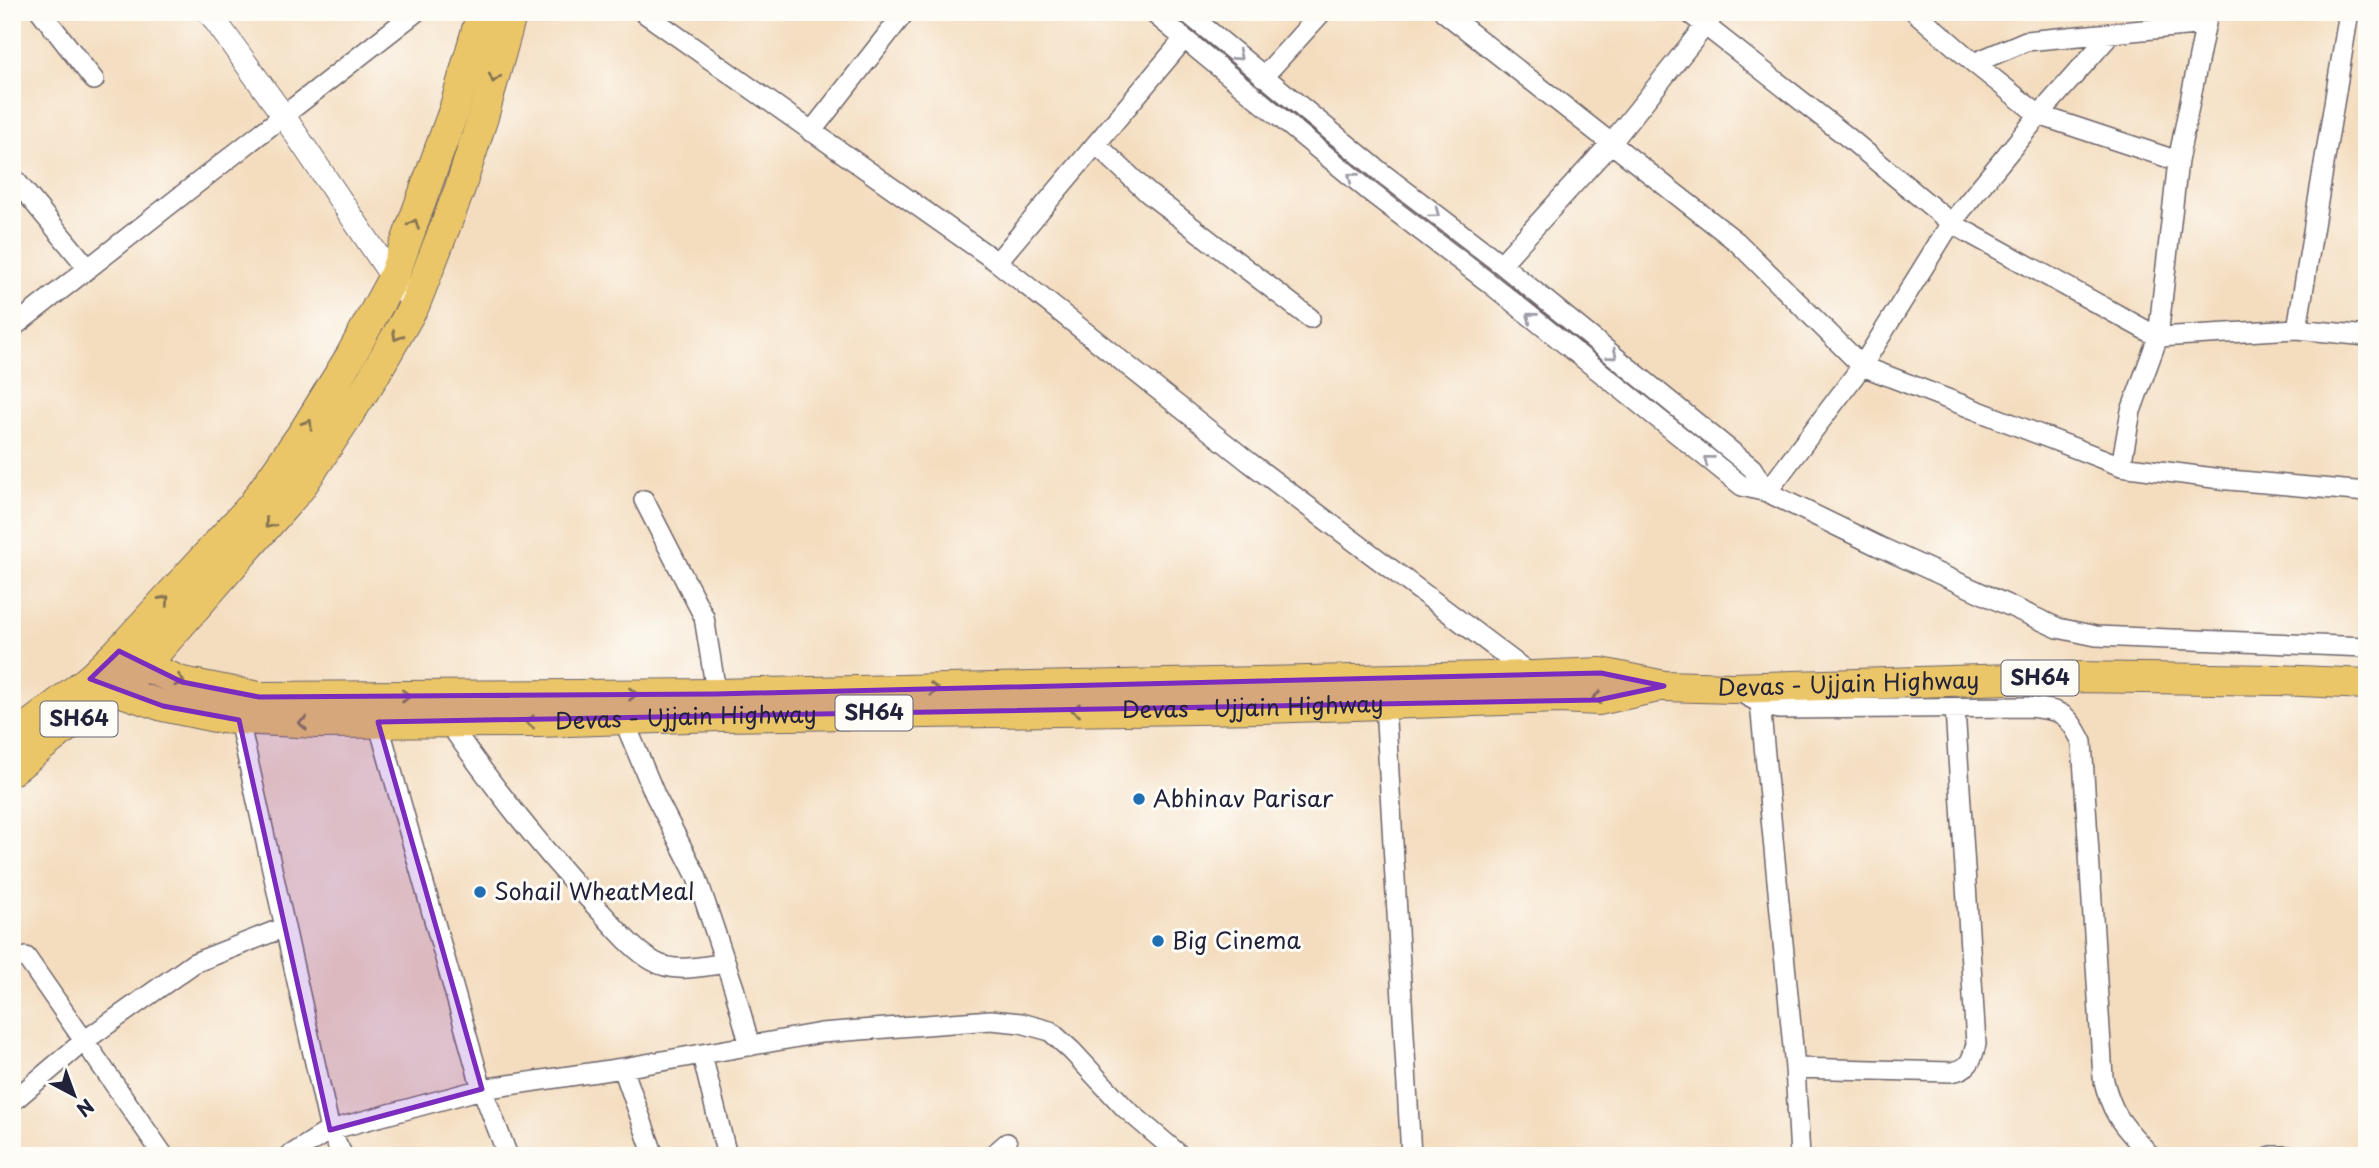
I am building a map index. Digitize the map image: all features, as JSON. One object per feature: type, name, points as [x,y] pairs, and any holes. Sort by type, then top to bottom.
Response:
[{"type":"main road","points":[[132,659],[252,506],[350,357],[393,278],[454,110],[482,12]]},
{"type":"main road","points":[[132,659],[300,488],[372,379],[415,304],[459,191],[484,117],[512,12]]},
{"type":"main road","name":"Devas - Ujjain Highway","points":[[132,659],[181,682],[259,697],[718,705],[1263,708],[1560,698],[1598,700],[1664,686]]},
{"type":"main road","name":"SH64","points":[[12,770],[132,659]]},
{"type":"main road","name":"Devas - Ujjain Highway","points":[[103,684],[163,706],[239,720],[316,723],[623,718],[718,705],[1601,673],[1664,686],[1733,688],[2075,677],[2265,679],[2367,684]]},
{"type":"main road","name":"SH64","points":[[12,739],[103,684]]},
{"type":"street","points":[[41,12],[94,80]]},
{"type":"street","points":[[209,12],[283,115],[393,278],[415,304]]},
{"type":"street","points":[[12,328],[416,12]]},
{"type":"street","points":[[643,12],[997,262],[1249,462],[1533,676]]},
{"type":"street","points":[[811,132],[905,12]]},
{"type":"street","points":[[1152,12],[1369,191],[1488,282],[1742,486],[1767,492],[2058,628],[2096,636],[2367,647]]},
{"type":"street","points":[[1186,12],[1382,173],[1500,264],[1752,468],[1767,492]]},
{"type":"street","points":[[1263,77],[1322,12]]},
{"type":"street","points":[[1444,12],[1737,242],[1862,366],[2121,466],[2230,480],[2367,492]]},
{"type":"street","points":[[1688,12],[1711,19],[1951,223],[2158,337],[2297,329],[2367,336]]},
{"type":"street","points":[[1915,12],[2039,115],[2178,161]]},
{"type":"street","points":[[2297,329],[2349,12]]},
{"type":"street","points":[[1974,63],[2026,41],[2111,34],[2207,18],[2178,161],[2158,337],[2132,411],[2121,466]]},
{"type":"street","points":[[1500,264],[1612,142],[1711,19]]},
{"type":"street","points":[[1767,492],[1862,366],[1951,223],[2039,115],[2111,34]]},
{"type":"street","points":[[997,262],[1184,39]]},
{"type":"street","points":[[1096,144],[1148,193],[1310,318]]},
{"type":"street","points":[[12,176],[88,268]]},
{"type":"street","points":[[644,500],[704,617],[718,705]]},
{"type":"street","points":[[1733,688],[1760,703],[1778,709],[2053,709],[2064,714],[2073,724],[2082,742],[2103,1077],[2109,1103],[2121,1123],[2151,1156]]},
{"type":"street","points":[[1760,703],[1795,1068],[1800,1156]]},
{"type":"street","points":[[1384,704],[1411,1156]]},
{"type":"street","points":[[1795,1068],[1951,1072],[1962,1070],[1973,1058],[1976,1044],[1955,709]]},
{"type":"street","points":[[623,718],[655,795],[696,875],[726,963],[750,1046]]},
{"type":"street","points":[[239,720],[330,1130],[343,1156]]},
{"type":"street","points":[[378,722],[482,1089],[508,1156]]},
{"type":"street","points":[[447,722],[502,798],[569,878],[630,943],[653,962],[672,968],[726,963]]},
{"type":"street","points":[[12,1102],[84,1041],[194,963],[285,927]]},
{"type":"street","points":[[26,957],[164,1156]]},
{"type":"street","points":[[289,1156],[330,1130],[482,1089],[702,1055],[821,1033],[991,1020],[1021,1023],[1049,1031],[1072,1051],[1125,1108],[1181,1156]]},
{"type":"street","points":[[702,1055],[727,1156]]},
{"type":"street","points":[[623,1068],[654,1156]]},
{"type":"street","points":[[992,1156],[1007,1143]]},
{"type":"street","points":[[2272,1156],[2288,1156]]},
{"type":"highlighted area","points":[[119,651],[182,682],[259,697],[716,694],[1601,673],[1664,686],[1598,700],[378,722],[482,1089],[330,1130],[239,720],[163,706],[90,679]]},
{"type":"place","name":"Abhinav Parisar","points":[[1139,799]]},
{"type":"place","name":"Sohail WheatMeal","points":[[480,892]]},
{"type":"place","name":"Big Cinema","points":[[1158,941]]}]
